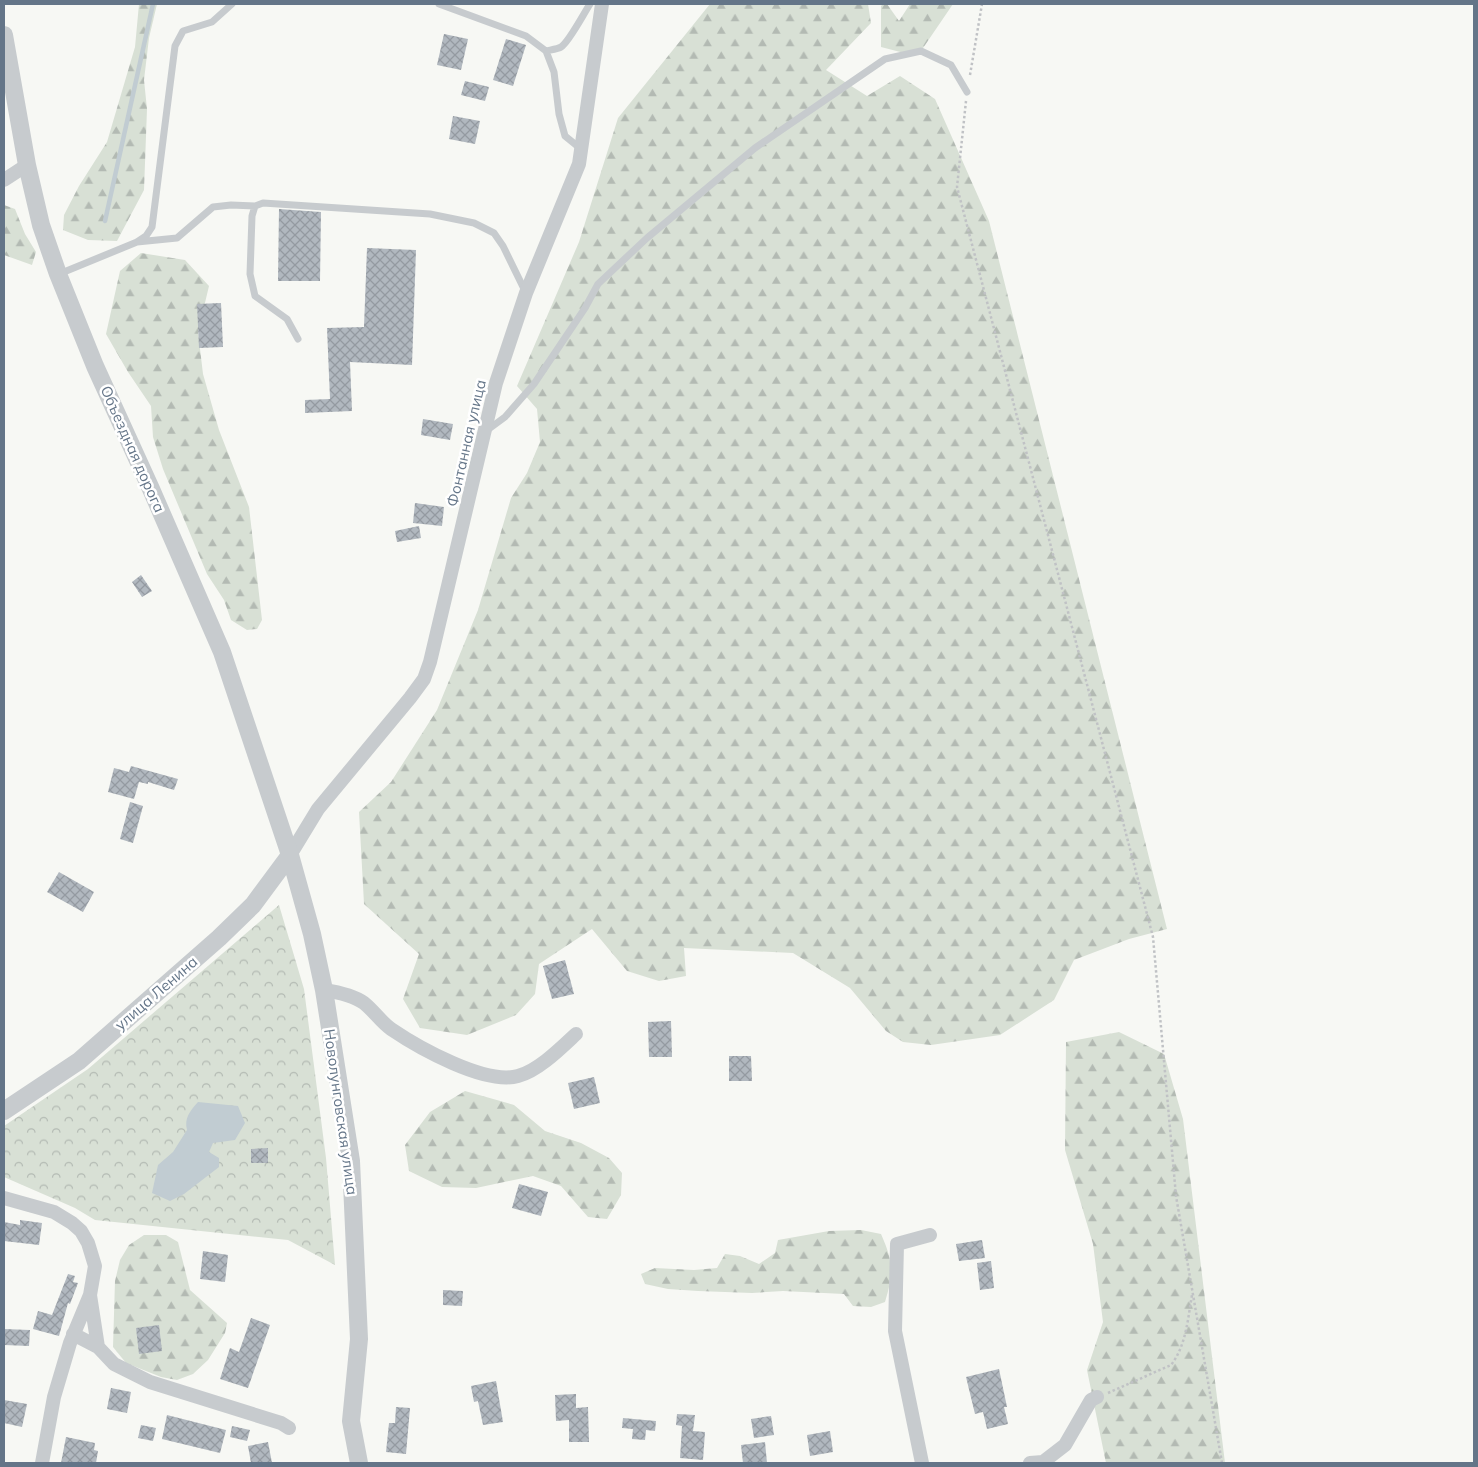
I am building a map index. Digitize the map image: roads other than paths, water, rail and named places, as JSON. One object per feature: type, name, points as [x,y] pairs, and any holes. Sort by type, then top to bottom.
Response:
[{"type":"street","name":"Фонтанная улица","points":[[290,855],[318,809],[424,679],[430,662],[496,382],[526,293],[579,164],[602,4]]},
{"type":"street","name":"Объездная дорога","points":[[4,35],[27,165],[41,225],[58,274],[95,366],[222,652],[290,855]]},
{"type":"street","points":[[4,180],[27,165]]},
{"type":"street","name":"Новолунговская улица","points":[[290,855],[312,934],[324,990],[351,1162],[358,1273],[359,1339],[351,1421],[359,1463]]},
{"type":"street","name":"улица Ленина","points":[[4,1111],[79,1061],[218,938],[253,905],[290,855]]},
{"type":"street","points":[[324,990],[340,992],[363,1002],[390,1028],[419,1046],[489,1076],[504,1078],[519,1076],[535,1068],[576,1034]]},
{"type":"street","points":[[4,1198],[54,1212],[72,1223],[81,1232],[88,1244],[95,1266],[90,1295],[73,1334],[54,1397],[42,1463]]},
{"type":"street","points":[[922,1463],[896,1332],[897,1244],[930,1235]]},
{"type":"street","points":[[90,1295],[98,1347]]},
{"type":"street","points":[[73,1334],[98,1347],[114,1364],[150,1382],[281,1423],[289,1428]]},
{"type":"street","points":[[1030,1463],[1043,1462],[1065,1445],[1091,1400],[1097,1397]]},
{"type":"lane","points":[[58,274],[137,242],[146,236],[152,227],[174,46],[183,31],[212,22],[232,4]]},
{"type":"lane","points":[[439,4],[526,36],[546,51],[554,72],[559,114],[565,136],[581,150]]},
{"type":"lane","points":[[546,51],[562,47],[590,4]]},
{"type":"lane","points":[[485,431],[505,417],[534,384],[585,308],[598,284],[647,238],[755,148],[885,59],[921,51],[951,65],[967,92]]},
{"type":"lane","points":[[137,242],[176,238],[213,206],[255,206],[263,203],[430,214],[474,223],[494,233],[503,246],[526,293]]},
{"type":"lane","points":[[255,206],[252,216],[250,274],[255,296],[287,319],[298,339]]},
{"type":"waterway","points":[[105,221],[153,4]]}]
